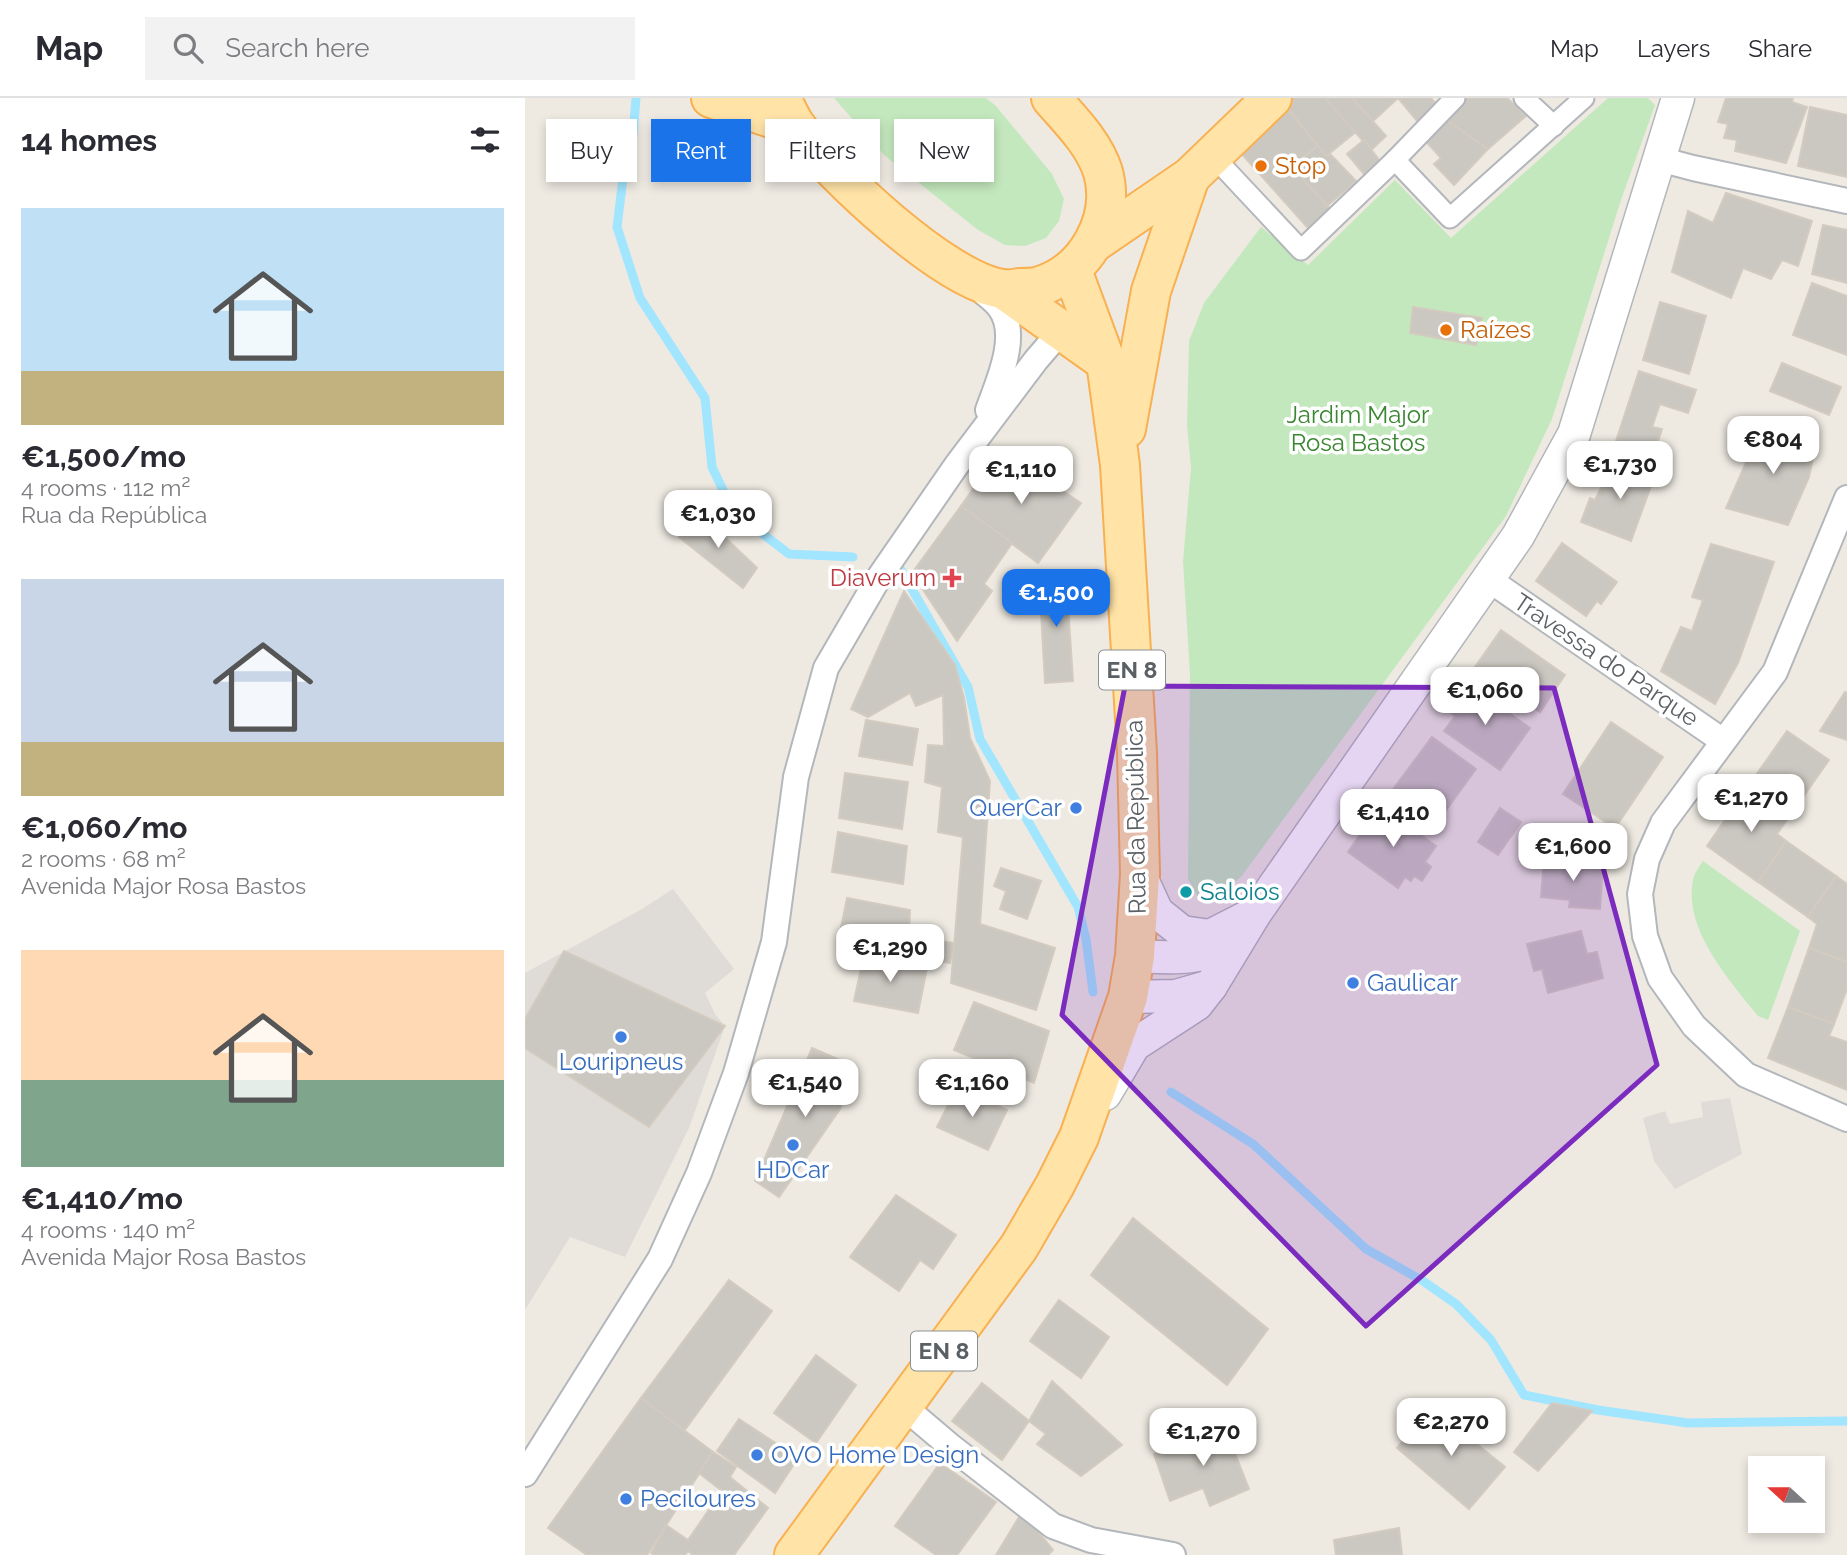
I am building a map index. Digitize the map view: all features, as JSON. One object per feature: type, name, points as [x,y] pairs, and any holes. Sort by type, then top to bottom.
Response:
[{"type":"main road","points":[[711,98],[788,112],[834,169],[875,209],[922,248],[986,284],[1106,362]]},
{"type":"main road","points":[[1051,98],[1087,139],[1103,172],[1106,208],[1083,256]]},
{"type":"main road","points":[[986,284],[1039,286],[1201,166],[1272,98]]},
{"type":"main road","points":[[1120,465],[1151,291],[1201,166]]},
{"type":"main road","name":"Rua da República","points":[[1079,1137],[1128,997],[1135,956],[1140,874],[1137,753],[1120,465],[1106,362],[1083,256]]},
{"type":"main road","name":"EN 8","points":[[800,1552],[1019,1247],[1079,1137]]},
{"type":"street","points":[[1201,166],[1301,250],[1455,98]]},
{"type":"street","points":[[1524,98],[1554,126]]},
{"type":"street","points":[[1395,160],[1450,218],[1584,98]]},
{"type":"street","points":[[1079,1137],[1134,1045],[1197,1004],[1256,912],[1518,536],[1574,434],[1678,98]]},
{"type":"street","points":[[1659,159],[1847,201]]},
{"type":"street","points":[[980,432],[1007,358],[1007,331],[1001,309],[986,284]]},
{"type":"street","points":[[525,1475],[660,1259],[709,1148],[736,1073],[774,942],[796,776],[826,668],[878,579],[980,432],[1061,331]]},
{"type":"street","points":[[1847,498],[1775,672],[1663,823],[1647,859],[1640,894],[1645,936],[1660,978],[1694,1026],[1746,1074],[1761,1083],[1847,1119]]},
{"type":"street","name":"Travessa do Parque","points":[[1488,579],[1723,741]]},
{"type":"street","points":[[1140,874],[1157,912],[1182,932],[1210,936],[1256,912]]},
{"type":"street","points":[[1135,956],[1177,958],[1221,949],[1256,912]]},
{"type":"street","points":[[1128,997],[1176,996],[1210,986]]},
{"type":"street","points":[[903,1406],[1053,1526],[1091,1540],[1173,1555]]},
{"type":"highlighted area","points":[[1125,686],[1554,688],[1657,1065],[1366,1326],[1062,1015]]},
{"type":"shaded area","points":[[673,889],[734,969],[705,993],[715,1014],[725,1026],[689,1128],[625,1257],[570,1237],[525,1310],[525,973]]},
{"type":"shaded area","points":[[1730,1098],[1742,1154],[1675,1189],[1654,1161],[1643,1118],[1665,1111],[1670,1124],[1703,1117],[1701,1102]]},
{"type":"green space","points":[[834,98],[986,98],[996,106],[1052,174],[1064,199],[1059,221],[1046,238],[1025,246],[1005,245],[978,230],[918,182],[994,182],[994,119],[894,119],[894,163],[880,150],[880,119],[852,119]]},
{"type":"green space","name":"Jardim Major Rosa Bastos","points":[[1608,98],[1648,98],[1655,105],[1621,200],[1552,419],[1506,516],[1241,877],[1219,893],[1199,899],[1188,879],[1190,674],[1183,561],[1191,468],[1187,425],[1189,341],[1204,303],[1261,227],[1308,265],[1395,180],[1451,238]]},
{"type":"green space","points":[[1703,861],[1800,931],[1768,1020],[1758,1016],[1734,986],[1702,935],[1692,898],[1694,877]]},
{"type":"building","points":[[1292,98],[1325,98],[1357,131],[1326,156],[1285,104]]},
{"type":"building","points":[[1325,98],[1352,98],[1386,136],[1371,150]]},
{"type":"building","points":[[1352,98],[1398,98],[1373,121]]},
{"type":"building","points":[[1398,98],[1431,98],[1436,104],[1418,122]]},
{"type":"building","points":[[1463,98],[1507,98],[1526,116],[1488,149],[1443,118]]},
{"type":"building","points":[[1726,98],[1793,98],[1792,102],[1807,107],[1786,163],[1735,151],[1737,140],[1724,138],[1728,124],[1718,122]]},
{"type":"building","points":[[1810,107],[1847,115],[1847,177],[1798,166]]},
{"type":"building","points":[[1288,109],[1318,146],[1292,166],[1330,209],[1308,228],[1240,152]]},
{"type":"building","points":[[1443,118],[1488,149],[1454,185],[1434,164],[1441,158],[1423,138]]},
{"type":"building","points":[[1364,140],[1380,161],[1364,174],[1347,154]]},
{"type":"building","points":[[1318,146],[1326,156],[1330,154],[1356,181],[1327,206],[1292,166]]},
{"type":"building","points":[[1726,193],[1812,221],[1798,266],[1782,260],[1771,279],[1743,268],[1731,298],[1672,272],[1688,211],[1713,223]]},
{"type":"building","points":[[1823,225],[1847,230],[1847,283],[1812,274]]},
{"type":"building","points":[[1812,283],[1847,296],[1847,355],[1793,335]]},
{"type":"building","points":[[1660,302],[1706,316],[1689,374],[1643,360]]},
{"type":"building","points":[[1413,307],[1482,318],[1476,345],[1410,333]]},
{"type":"building","points":[[1782,363],[1841,387],[1829,415],[1770,391]]},
{"type":"building","points":[[1639,371],[1696,390],[1688,413],[1660,404],[1652,427],[1662,429],[1654,454],[1616,441]]},
{"type":"building","points":[[1763,424],[1792,434],[1807,443],[1814,454],[1809,477],[1788,525],[1726,508]]},
{"type":"building","points":[[1000,450],[1081,503],[1038,563],[961,506]]},
{"type":"building","points":[[1614,462],[1655,475],[1631,541],[1581,522],[1590,498],[1595,500]]},
{"type":"building","name":"Diaverum","points":[[961,506],[1012,543],[984,584],[992,591],[957,641],[912,573]]},
{"type":"building","points":[[699,513],[757,568],[743,588],[679,537]]},
{"type":"building","points":[[1562,543],[1617,582],[1601,604],[1597,601],[1586,616],[1536,581]]},
{"type":"building","points":[[1711,544],[1774,562],[1738,663],[1715,704],[1661,671],[1681,627],[1692,631],[1703,600],[1692,597]]},
{"type":"building","points":[[1066,574],[1073,681],[1045,683],[1039,576]]},
{"type":"building","points":[[904,591],[955,665],[964,698],[970,738],[990,781],[980,924],[1055,948],[1036,1010],[951,983],[963,837],[938,832],[942,787],[925,782],[928,745],[944,746],[943,695],[916,706],[910,693],[868,717],[851,709]]},
{"type":"building","points":[[1501,630],[1565,675],[1540,712],[1475,667]]},
{"type":"building","points":[[1467,683],[1530,728],[1500,770],[1444,731],[1455,716],[1447,710]]},
{"type":"building","points":[[1845,692],[1847,693],[1847,740],[1820,731]]},
{"type":"building","points":[[866,720],[918,729],[912,765],[859,756]]},
{"type":"building","points":[[1611,722],[1663,757],[1615,828],[1563,794]]},
{"type":"building","points":[[1787,731],[1829,760],[1791,814],[1749,785]]},
{"type":"building","points":[[1432,737],[1476,769],[1441,817],[1421,803],[1418,806],[1394,788]]},
{"type":"building","points":[[845,773],[908,782],[902,829],[839,818]]},
{"type":"building","points":[[1749,785],[1791,814],[1777,834],[1786,841],[1758,882],[1707,846]]},
{"type":"building","points":[[1380,806],[1436,846],[1425,862],[1431,867],[1422,881],[1414,876],[1411,881],[1405,877],[1398,888],[1348,852]]},
{"type":"building","points":[[1500,808],[1521,822],[1498,855],[1478,842]]},
{"type":"building","points":[[838,832],[907,846],[903,884],[832,872]]},
{"type":"building","points":[[1786,841],[1836,876],[1808,917],[1758,882]]},
{"type":"building","points":[[1544,859],[1603,864],[1600,909],[1569,907],[1570,900],[1541,897]]},
{"type":"building","points":[[1001,868],[1041,881],[1027,919],[1000,909],[1006,891],[994,886]]},
{"type":"building","points":[[1836,876],[1847,884],[1847,962],[1809,948],[1817,924],[1808,917]]},
{"type":"building","points":[[847,898],[910,910],[909,936],[954,943],[950,963],[838,942]]},
{"type":"building","points":[[1581,931],[1587,954],[1597,952],[1603,978],[1548,993],[1542,969],[1534,971],[1527,944]]},
{"type":"building","points":[[1809,948],[1847,962],[1847,989],[1834,1024],[1788,1007]]},
{"type":"building","name":"Louripneus","points":[[564,951],[725,1026],[649,1127],[525,1048],[525,1019]]},
{"type":"building","points":[[864,954],[927,968],[918,1013],[854,1001]]},
{"type":"building","points":[[974,1002],[1049,1031],[1034,1083],[954,1050]]},
{"type":"building","points":[[1788,1007],[1834,1024],[1829,1036],[1847,1042],[1847,1090],[1768,1058]]},
{"type":"building","name":"HDCar","points":[[812,1048],[854,1066],[840,1109],[779,1197],[755,1181]]},
{"type":"building","points":[[957,1087],[1007,1110],[988,1150],[937,1127]]},
{"type":"building","points":[[896,1195],[956,1235],[933,1269],[920,1260],[899,1291],[850,1257]]},
{"type":"building","points":[[1133,1218],[1268,1329],[1227,1385],[1091,1275]]},
{"type":"building","points":[[729,1280],[772,1311],[684,1431],[641,1398]]},
{"type":"building","points":[[1059,1300],[1109,1337],[1081,1378],[1030,1341]]},
{"type":"building","points":[[816,1355],[856,1385],[816,1443],[774,1413]]},
{"type":"building","points":[[1052,1381],[1122,1445],[1081,1476],[1037,1444],[1046,1434],[1029,1421]]},
{"type":"building","points":[[982,1383],[1029,1421],[1002,1460],[952,1421]]},
{"type":"building","name":"Peciloures","points":[[641,1398],[713,1452],[647,1555],[587,1555],[548,1528]]},
{"type":"building","points":[[1552,1403],[1592,1411],[1538,1471],[1514,1452]]},
{"type":"building","points":[[1431,1407],[1505,1467],[1469,1509],[1397,1448]]},
{"type":"building","name":"OVO Home Design","points":[[739,1419],[798,1458],[775,1493],[717,1451]]},
{"type":"building","points":[[1225,1428],[1249,1489],[1210,1506],[1203,1488],[1170,1501],[1154,1454]]},
{"type":"building","points":[[713,1452],[736,1467],[730,1477],[768,1508],[734,1555],[693,1555],[688,1551],[685,1555],[654,1555],[651,1553],[666,1525],[688,1540],[722,1491],[699,1473]]},
{"type":"building","points":[[940,1463],[996,1502],[957,1555],[936,1555],[895,1526]]},
{"type":"building","points":[[1022,1512],[1053,1550],[1048,1555],[996,1555]]},
{"type":"building","points":[[1399,1528],[1402,1555],[1336,1555],[1334,1540]]},
{"type":"waterway","points":[[636,98],[633,135],[624,170],[617,227],[640,298],[705,398],[712,467],[733,511],[789,554],[853,557]]},
{"type":"waterway","points":[[901,570],[968,687],[980,739],[1078,907],[1086,939],[1093,992]]},
{"type":"waterway","points":[[1171,1092],[1253,1144],[1366,1249],[1423,1281],[1456,1304],[1491,1340],[1524,1395],[1598,1410],[1688,1423],[1847,1421]]},
{"type":"place","name":"Stop","points":[[1261,166]]},
{"type":"place","name":"Raízes","points":[[1446,330]]},
{"type":"place","name":"Diaverum","points":[[952,578]]},
{"type":"place","name":"QuerCar","points":[[1076,808]]},
{"type":"place","name":"Saloios","points":[[1186,892]]},
{"type":"place","name":"Gaulicar","points":[[1353,983]]},
{"type":"place","name":"Louripneus","points":[[621,1037]]},
{"type":"place","name":"HDCar","points":[[793,1145]]},
{"type":"place","name":"OVO Home Design","points":[[757,1455]]},
{"type":"place","name":"Peciloures","points":[[626,1499]]}]
